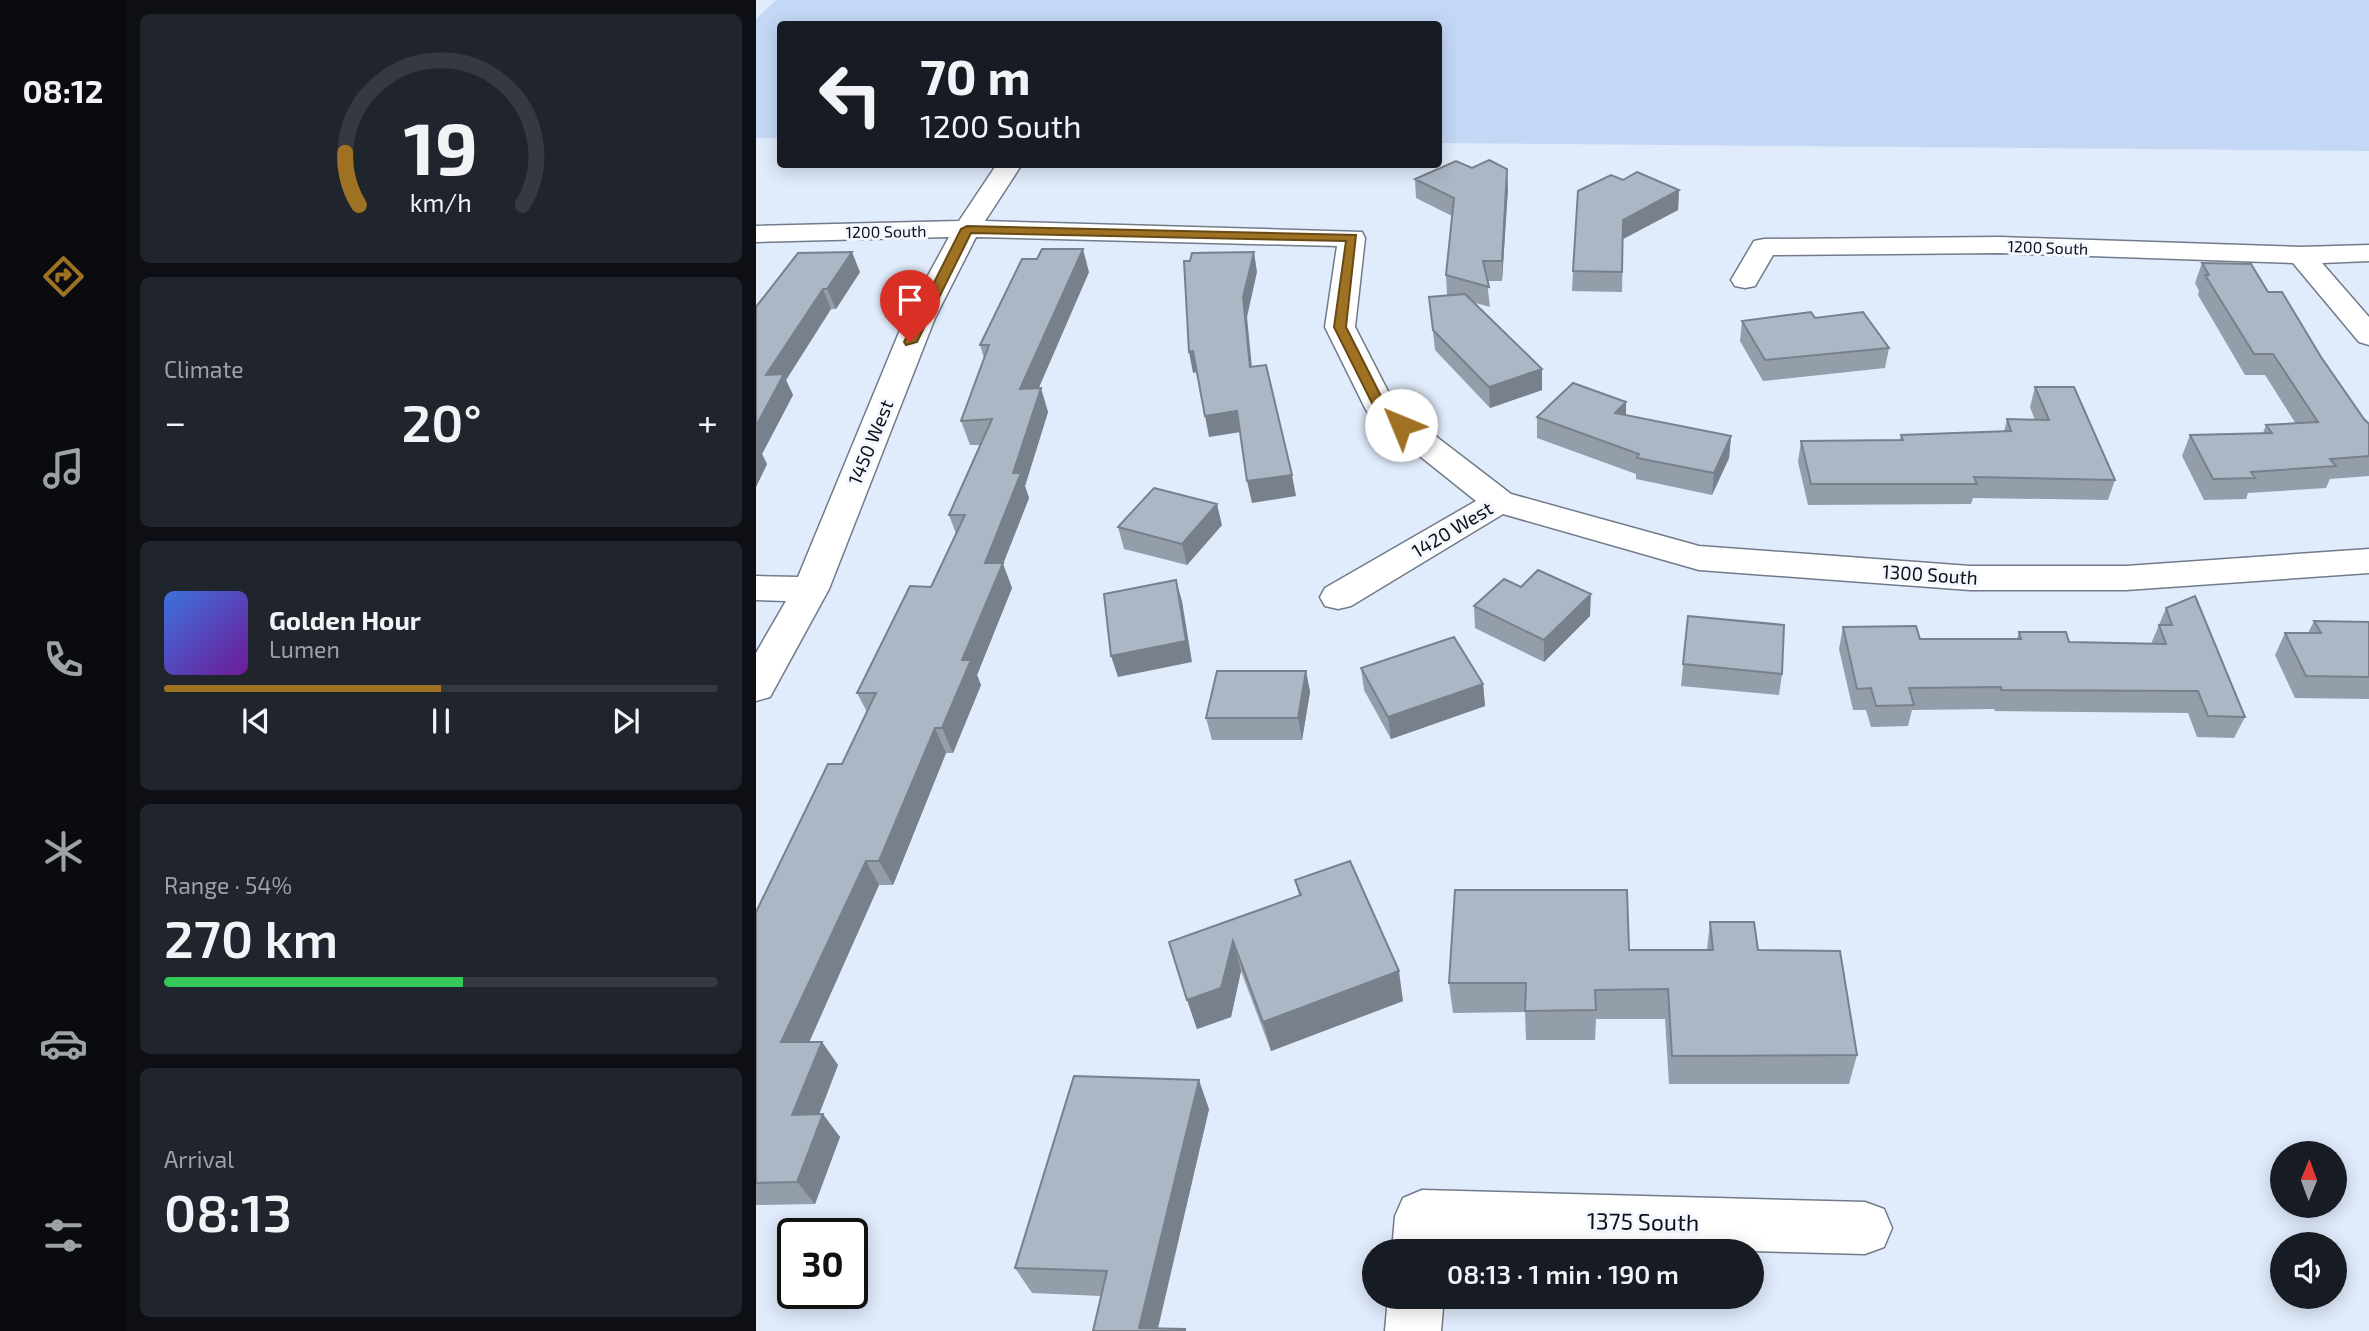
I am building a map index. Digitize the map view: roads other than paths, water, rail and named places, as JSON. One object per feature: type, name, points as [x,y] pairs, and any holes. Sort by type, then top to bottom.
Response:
[{"type":"street","name":"1450 West","points":[[756,687],[811,589],[920,318],[967,229],[1007,168]]},
{"type":"street","name":"1200 South","points":[[756,234],[967,229],[1352,238]]},
{"type":"street","name":"1420 West","points":[[1338,597],[1499,502],[1382,410],[1340,327],[1352,238]]},
{"type":"street","name":"1200 South","points":[[1745,280],[1764,247],[2000,245],[2301,255],[2369,253]]},
{"type":"street","points":[[2301,255],[2369,336]]},
{"type":"street","name":"1300 South","points":[[1499,502],[1699,558],[1956,577],[2126,578],[2369,561]]},
{"type":"street","points":[[756,588],[811,589]]},
{"type":"street","name":"1375 South","points":[[1421,1234],[1865,1228]]},
{"type":"street","points":[[1413,1331],[1415,1309]]}]
